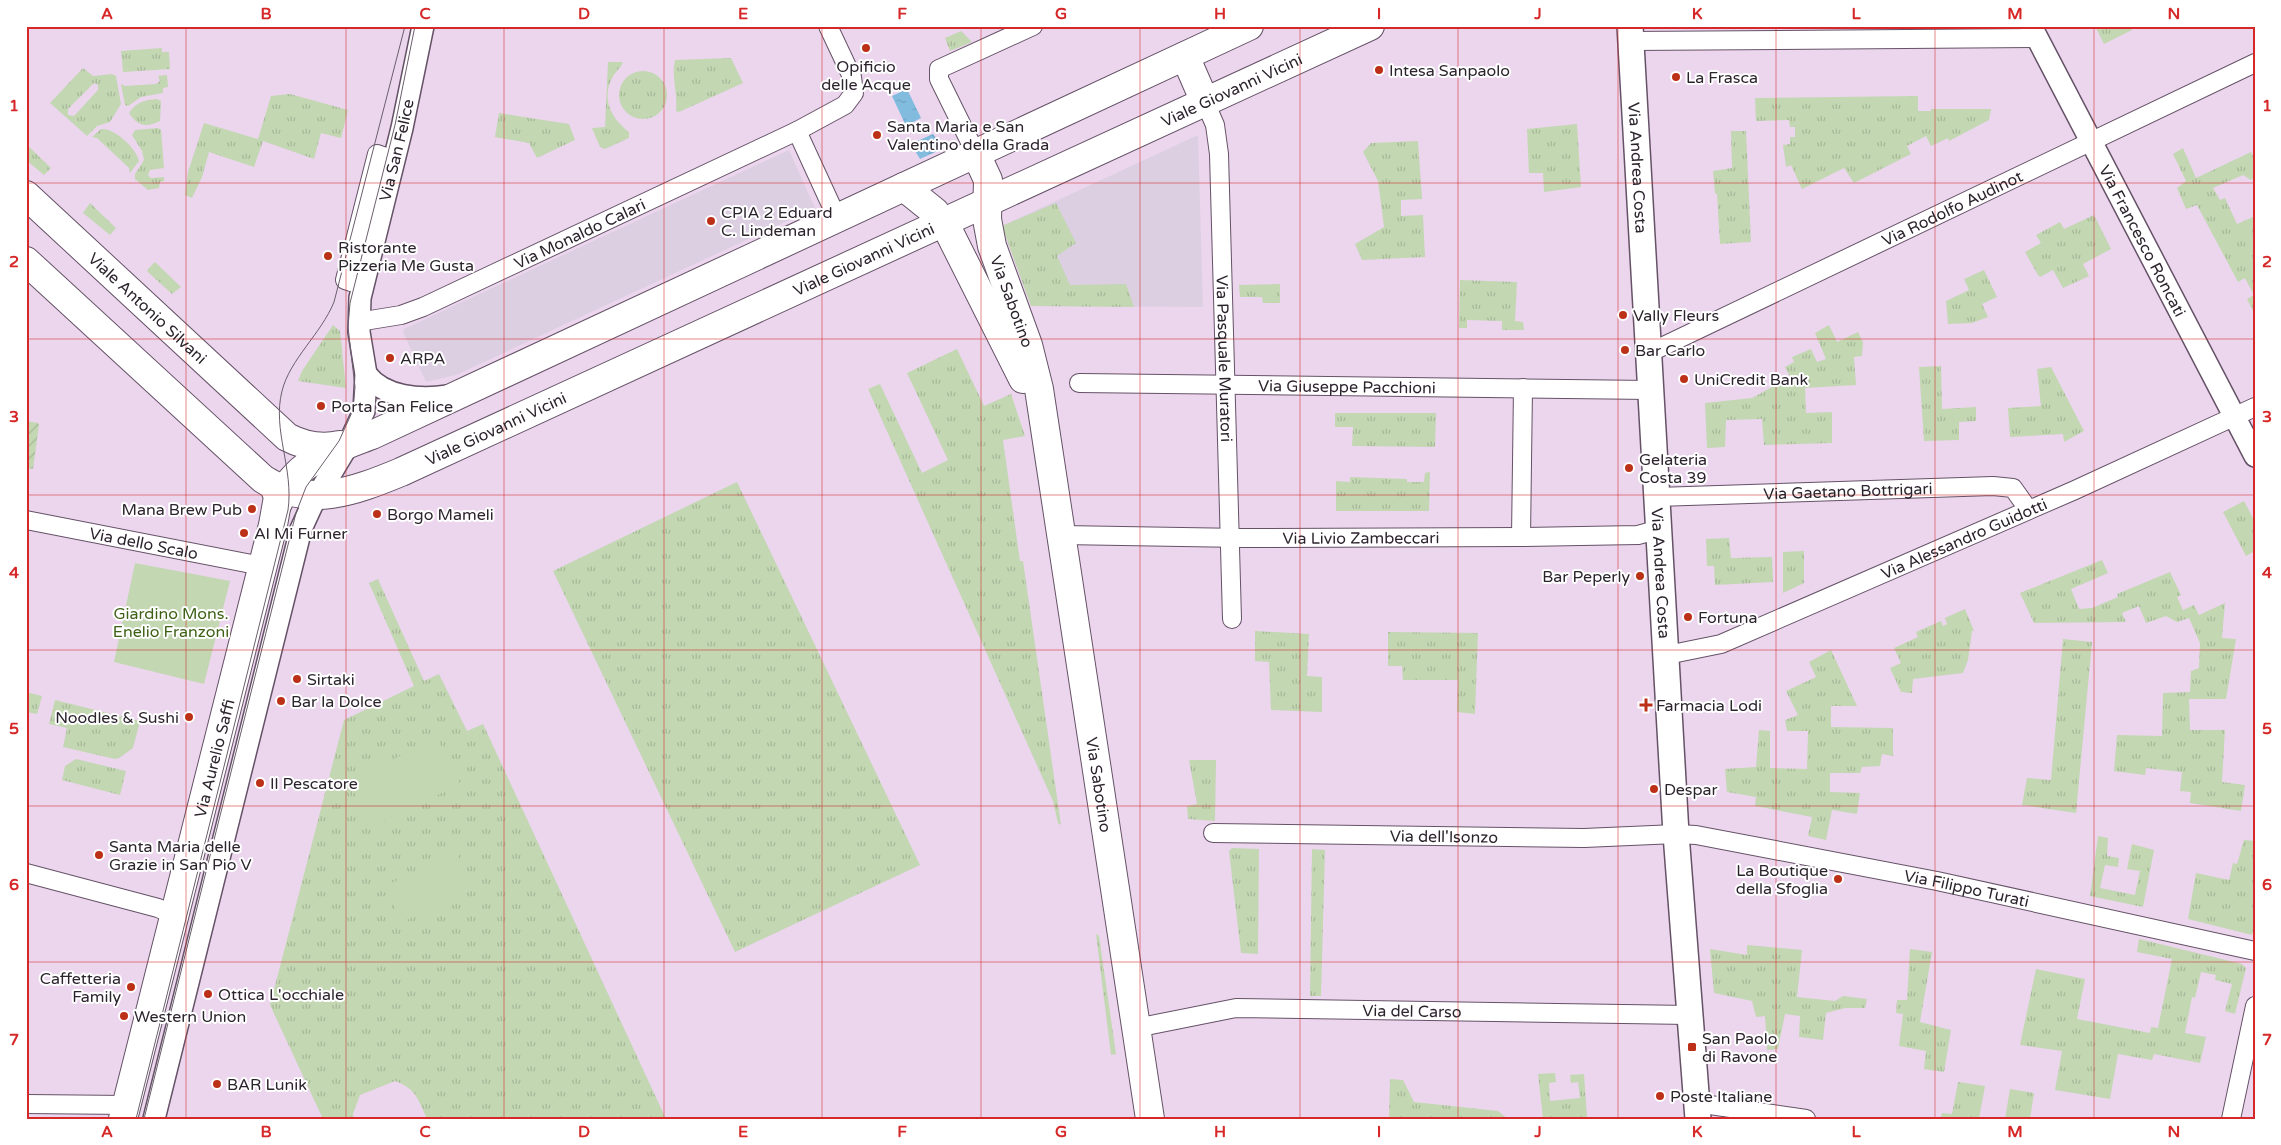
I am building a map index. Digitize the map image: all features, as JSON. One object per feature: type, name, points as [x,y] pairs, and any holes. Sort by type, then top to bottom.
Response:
[{"type":"main road","points":[[278,493],[300,469],[326,454],[458,395],[1249,26]]},
{"type":"main road","name":"Viale Giovanni Vicini","points":[[318,496],[356,489],[401,472],[1370,26]]},
{"type":"main road","name":"Via Andrea Costa","points":[[1630,34],[1676,834],[1697,1111]]},
{"type":"main road","points":[[1185,56],[1205,102]]},
{"type":"main road","name":"Via Sabotino","points":[[976,154],[988,180],[989,234],[1034,366],[1049,450],[1150,1119]]},
{"type":"main road","name":"Via Sabotino","points":[[904,187],[925,203],[943,222],[959,248],[1015,362],[1049,450]]},
{"type":"main road","name":"Viale Antonio Silvani","points":[[26,195],[287,437],[308,446],[328,447],[349,444]]},
{"type":"main road","points":[[26,260],[244,464],[278,493],[318,496]]},
{"type":"main road","name":"Via Aurelio Saffi","points":[[125,1112],[262,566],[278,493]]},
{"type":"street","name":"Via San Felice","points":[[366,374],[358,322],[360,298],[402,128],[423,26]]},
{"type":"street","name":"Via Monaldo Calari","points":[[358,322],[401,314],[423,307],[797,131],[845,105],[852,98],[854,90],[852,77],[828,26]]},
{"type":"street","points":[[976,154],[939,79],[939,69],[1033,26]]},
{"type":"street","points":[[1630,34],[2034,32]]},
{"type":"street","name":"Via Francesco Roncati","points":[[2034,32],[2255,456]]},
{"type":"street","name":"Via Rodolfo Audinot","points":[[1649,353],[2255,63]]},
{"type":"street","name":"Via Pasquale Muratori","points":[[1205,102],[1215,125],[1219,154],[1232,619]]},
{"type":"street","points":[[797,131],[837,218]]},
{"type":"street","points":[[377,154],[383,156],[355,268],[351,282],[345,280],[372,167],[377,154]]},
{"type":"street","points":[[366,374],[382,389],[395,394],[418,397],[458,395]]},
{"type":"street","name":"Via Aurelio Saffi","points":[[154,1119],[299,536],[306,516],[349,444],[364,411],[366,374]]},
{"type":"street","name":"Via Giuseppe Pacchioni","points":[[1079,383],[1651,390]]},
{"type":"street","points":[[1521,537],[1523,388]]},
{"type":"street","name":"Via Alessandro Guidotti","points":[[1666,655],[1721,644],[2255,407]]},
{"type":"street","name":"Via Gaetano Bottrigari","points":[[1657,497],[1993,486],[2012,488],[2028,509]]},
{"type":"street","name":"Via dello Scalo","points":[[26,520],[262,566]]},
{"type":"street","name":"Via Livio Zambeccari","points":[[1062,535],[1231,538],[1521,537],[1638,535],[1660,530]]},
{"type":"street","name":"Via dell'Isonzo","points":[[1213,833],[1584,838],[1676,834]]},
{"type":"street","name":"Via Filippo Turati","points":[[1676,834],[1696,835],[1937,881],[2255,951]]},
{"type":"street","points":[[26,874],[158,908],[169,912],[173,918]]},
{"type":"street","points":[[2231,1119],[2255,1006]]},
{"type":"street","name":"Via del Carso","points":[[1136,1028],[1236,1008],[1689,1015]]},
{"type":"street","points":[[26,1104],[125,1112]]},
{"type":"street","points":[[1697,1111],[1806,1119]]},
{"type":"shaded area","points":[[1198,135],[1203,307],[1031,306],[1002,226]]},
{"type":"shaded area","points":[[789,150],[815,208],[456,375],[426,382],[403,332],[404,329]]},
{"type":"green space","points":[[2095,26],[2130,26],[2132,30],[2104,44]]},
{"type":"green space","points":[[961,31],[972,42],[950,51],[945,38]]},
{"type":"green space","points":[[162,48],[162,52],[169,52],[170,69],[123,72],[121,51]]},
{"type":"green space","points":[[731,58],[743,83],[679,112],[676,111],[675,60]]},
{"type":"green space","points":[[608,62],[623,62],[613,76],[609,86],[608,101],[613,115],[629,132],[629,138],[605,149],[600,147],[592,128],[605,127]]},
{"type":"green space","points":[[83,68],[93,76],[112,74],[116,76],[121,104],[110,122],[97,126],[87,136],[50,103]],"holes":[[[94,83],[98,85],[98,90],[74,116],[68,115],[68,109]]]},
{"type":"green space","points":[[643,71],[652,73],[660,78],[665,86],[667,95],[665,104],[660,112],[652,117],[643,119],[634,117],[626,112],[621,104],[619,95],[621,86],[626,78],[634,73]]},
{"type":"green space","points":[[167,75],[168,87],[163,88],[163,93],[141,97],[128,106],[125,105],[121,84],[125,86],[156,84],[160,81],[158,76]]},
{"type":"green space","points":[[290,94],[348,110],[341,138],[321,133],[314,159],[263,141],[254,167],[209,152],[202,177],[192,198],[185,195],[188,172],[204,123],[258,139],[271,96]]},
{"type":"green space","points":[[1918,96],[1918,111],[1931,111],[1931,109],[1991,109],[1989,120],[1949,141],[1948,138],[1931,146],[1926,136],[1907,146],[1911,154],[1854,183],[1844,168],[1802,189],[1791,165],[1786,167],[1783,145],[1790,144],[1790,137],[1795,137],[1795,127],[1790,127],[1789,120],[1756,121],[1755,98]]},
{"type":"green space","points":[[157,99],[161,101],[160,121],[150,125],[142,125],[135,121],[129,113],[141,102]]},
{"type":"green space","points":[[499,113],[569,124],[575,140],[537,158],[529,143],[495,137]]},
{"type":"green space","points":[[1577,124],[1581,187],[1544,192],[1543,173],[1529,173],[1527,129]]},
{"type":"green space","points":[[158,128],[161,130],[164,168],[150,170],[148,175],[151,178],[164,177],[164,181],[160,182],[159,188],[148,190],[135,179],[135,174],[144,160],[142,151],[132,135],[135,130]]},
{"type":"green space","points":[[101,129],[118,135],[134,150],[139,161],[130,173],[129,168],[97,138],[92,137]]},
{"type":"green space","points":[[1731,131],[1746,131],[1751,242],[1720,244],[1717,194],[1715,193],[1713,171],[1732,168]]},
{"type":"green space","points":[[1418,141],[1422,199],[1401,200],[1401,216],[1423,215],[1425,257],[1362,260],[1355,244],[1384,227],[1378,181],[1363,152],[1371,143]]},
{"type":"green space","points":[[26,144],[51,168],[44,175],[26,160]]},
{"type":"green space","points":[[2183,148],[2196,178],[2251,152],[2255,160],[2255,178],[2251,180],[2243,175],[2213,188],[2220,200],[2225,198],[2237,224],[2255,216],[2255,315],[2247,299],[2254,295],[2245,278],[2238,282],[2197,205],[2186,209],[2177,188],[2186,181],[2173,154]]},
{"type":"green space","points":[[90,203],[116,228],[110,235],[83,213]]},
{"type":"green space","points":[[1056,203],[1076,243],[1057,256],[1070,285],[1126,284],[1134,307],[1031,306],[1002,226]]},
{"type":"green space","points":[[2094,215],[2111,249],[2083,264],[2089,276],[2063,288],[2053,270],[2040,277],[2025,252],[2041,243],[2036,235],[2060,222],[2064,229]]},
{"type":"green space","points":[[155,262],[181,287],[172,294],[148,272],[147,270]]},
{"type":"green space","points":[[1984,270],[1997,297],[1982,304],[1988,317],[1972,323],[1948,324],[1946,301],[1969,290],[1964,279]]},
{"type":"green space","points":[[1460,280],[1517,282],[1515,321],[1523,322],[1524,330],[1502,330],[1502,321],[1467,320],[1467,328],[1459,328]]},
{"type":"green space","points":[[1280,284],[1280,303],[1263,303],[1262,297],[1240,297],[1239,285]]},
{"type":"green space","points":[[333,325],[340,331],[346,388],[298,381],[302,371]]},
{"type":"green space","points":[[1829,325],[1837,342],[1858,332],[1863,342],[1862,356],[1854,357],[1856,385],[1805,388],[1806,413],[1832,412],[1832,443],[1764,445],[1762,419],[1726,420],[1725,447],[1707,448],[1705,403],[1752,398],[1790,377],[1785,367],[1794,362],[1792,357],[1811,349],[1817,362],[1826,359],[1815,333]]},
{"type":"green space","points":[[957,349],[984,406],[1011,394],[1025,436],[1003,440],[1020,561],[1023,561],[1061,825],[1058,823],[1053,801],[868,389],[880,384],[922,473],[948,460],[907,373]]},
{"type":"green space","points":[[1941,366],[1942,409],[1976,407],[1976,421],[1959,422],[1959,440],[1924,441],[1919,367]]},
{"type":"green space","points":[[2051,367],[2084,431],[2064,442],[2063,434],[2010,437],[2008,408],[2041,406],[2037,369]]},
{"type":"green space","points":[[1335,413],[1436,413],[1435,447],[1352,446],[1353,427],[1335,427]]},
{"type":"green space","points":[[26,421],[38,423],[39,425],[33,469],[26,468]]},
{"type":"green space","points":[[1430,472],[1429,511],[1336,511],[1336,481],[1350,482],[1350,477],[1407,479],[1407,482],[1424,482],[1425,473]]},
{"type":"green space","points":[[737,482],[920,865],[735,952],[553,571]]},
{"type":"green space","points":[[2244,501],[2255,522],[2255,551],[2246,556],[2223,512]]},
{"type":"green space","points":[[1729,538],[1731,558],[1772,557],[1773,582],[1715,585],[1714,566],[1707,566],[1706,539]]},
{"type":"green space","points":[[1804,551],[1804,583],[1783,593],[1783,552]]},
{"type":"green space","points":[[2102,560],[2108,573],[2071,589],[2079,609],[2092,608],[2118,597],[2117,594],[2170,572],[2181,595],[2177,597],[2183,610],[2194,605],[2199,615],[2225,603],[2222,638],[2236,639],[2226,699],[2189,699],[2190,730],[2225,730],[2222,782],[2245,785],[2241,811],[2190,803],[2191,792],[2180,791],[2182,772],[2146,768],[2145,775],[2114,771],[2117,735],[2162,736],[2163,693],[2190,692],[2191,671],[2199,668],[2200,643],[2189,618],[2177,622],[2166,616],[2146,623],[2139,606],[2122,613],[2126,622],[2034,623],[2020,593]]},
{"type":"green space","name":"Giardino Mons. Enelio Franzoni","points":[[135,563],[230,581],[204,684],[114,662]]},
{"type":"green space","points":[[378,579],[424,681],[439,674],[467,731],[483,724],[666,1119],[427,1119],[412,1091],[395,1081],[360,1095],[353,1114],[354,1119],[323,1119],[270,1005],[344,720],[414,686],[369,583]]},
{"type":"green space","points":[[1965,609],[1974,631],[1972,631],[1968,660],[1963,673],[1913,679],[1912,693],[1901,692],[1890,668],[1901,663],[1894,648],[1918,637],[1916,632],[1941,621],[1943,626],[1947,624],[1945,618]]},
{"type":"green space","points":[[1255,631],[1309,634],[1307,676],[1322,677],[1322,712],[1271,710],[1269,662],[1255,661]]},
{"type":"green space","points":[[1388,632],[1478,633],[1475,714],[1457,712],[1458,680],[1403,680],[1402,666],[1388,666]]},
{"type":"green space","points":[[2063,639],[2092,642],[2076,813],[2022,805],[2027,778],[2051,780]]},
{"type":"green space","points":[[1831,650],[1857,706],[1831,706],[1831,727],[1893,728],[1893,756],[1882,754],[1880,766],[1862,767],[1860,773],[1830,773],[1830,792],[1860,793],[1857,814],[1832,810],[1826,840],[1808,836],[1812,817],[1755,806],[1756,797],[1727,792],[1725,769],[1756,767],[1759,730],[1770,731],[1770,768],[1807,769],[1808,731],[1787,731],[1785,720],[1798,715],[1786,691],[1816,677],[1809,662]]},
{"type":"green space","points":[[26,692],[42,696],[37,714],[26,712]]},
{"type":"green space","points":[[55,700],[140,721],[133,748],[115,759],[63,747],[67,728],[49,724]]},
{"type":"green space","points":[[437,738],[460,784],[371,827],[349,781]]},
{"type":"green space","points":[[76,759],[126,771],[120,795],[62,780],[65,766]]},
{"type":"green space","points":[[1189,760],[1216,760],[1215,821],[1188,819],[1187,806],[1197,804]]},
{"type":"green space","points":[[2098,836],[2108,838],[2107,856],[2119,858],[2118,867],[2105,865],[2100,888],[2135,895],[2140,871],[2127,869],[2132,844],[2154,850],[2143,907],[2090,896]]},
{"type":"green space","points":[[2244,840],[2255,841],[2255,921],[2252,935],[2188,919],[2196,873],[2229,880],[2233,863],[2237,864]]},
{"type":"green space","points":[[1232,848],[1259,849],[1258,954],[1241,953],[1229,851]]},
{"type":"green space","points":[[1312,849],[1325,850],[1321,996],[1310,996]]},
{"type":"green space","points":[[457,853],[474,889],[402,922],[385,886]]},
{"type":"green space","points":[[1096,934],[1099,936],[1116,1054],[1111,1055]]},
{"type":"green space","points":[[2139,939],[2242,964],[2246,968],[2235,1014],[2225,1011],[2232,984],[2215,980],[2216,975],[2201,972],[2195,998],[2192,997],[2185,1033],[2206,1037],[2200,1063],[2154,1054],[2152,1060],[2118,1054],[2110,1099],[2055,1090],[2062,1051],[2020,1045],[2036,969],[2085,979],[2077,1019],[2150,1033],[2151,1027],[2158,1028],[2172,959],[2137,952]]},
{"type":"green space","points":[[1747,945],[1802,950],[1797,997],[1835,1001],[1843,996],[1867,999],[1865,1008],[1845,1008],[1826,1013],[1823,1040],[1799,1037],[1800,1016],[1785,1014],[1778,1049],[1767,1050],[1765,1016],[1756,1017],[1752,1001],[1714,993],[1710,949],[1747,955]]},
{"type":"green space","points":[[1910,949],[1932,952],[1920,1022],[1951,1030],[1944,1072],[1924,1069],[1926,1051],[1899,1046],[1903,1014],[1896,1013],[1897,1000],[1907,1000]]},
{"type":"green space","points":[[1555,1073],[1556,1082],[1549,1083],[1550,1101],[1580,1098],[1578,1082],[1571,1083],[1570,1075],[1584,1074],[1587,1117],[1543,1119],[1538,1074]]},
{"type":"green space","points":[[1390,1079],[1403,1080],[1414,1102],[1498,1111],[1508,1119],[1389,1119]]},
{"type":"green space","points":[[1958,1082],[1985,1086],[1979,1119],[1941,1119],[1942,1113],[1952,1114]]},
{"type":"green space","points":[[2010,1089],[2034,1093],[2030,1119],[2005,1119]]},
{"type":"water","points":[[907,89],[921,118],[906,126],[892,96]]},
{"type":"water","points":[[933,134],[944,148],[920,159],[911,144]]},
{"type":"tram line","points":[[136,1119],[288,510],[288,480],[280,420],[282,391],[292,368],[322,325],[334,302],[405,26]]},
{"type":"tram line","points":[[144,1119],[296,513],[306,487],[339,441],[353,410],[355,387],[348,327],[350,303],[395,125],[415,26]]},
{"type":"place","name":"Opificio delle Acque","points":[[866,48]]},
{"type":"place","name":"Intesa Sanpaolo","points":[[1379,70]]},
{"type":"place","name":"La Frasca","points":[[1676,77]]},
{"type":"place","name":"Santa Maria e San Valentino della Grada","points":[[877,135]]},
{"type":"place","name":"CPIA 2 Eduard C. Lindeman","points":[[711,221]]},
{"type":"place","name":"Ristorante Pizzeria Me Gusta","points":[[328,256]]},
{"type":"place","name":"Vally Fleurs","points":[[1623,315]]},
{"type":"place","name":"Bar Carlo","points":[[1625,350]]},
{"type":"place","name":"ARPA","points":[[390,358]]},
{"type":"place","name":"UniCredit Bank","points":[[1684,379]]},
{"type":"place","name":"Porta San Felice","points":[[321,406]]},
{"type":"place","name":"Gelateria Costa 39","points":[[1629,468]]},
{"type":"place","name":"Mana Brew Pub","points":[[252,509]]},
{"type":"place","name":"Borgo Mameli","points":[[377,514]]},
{"type":"place","name":"Al Mi Furner","points":[[244,533]]},
{"type":"place","name":"Bar Peperly","points":[[1640,576]]},
{"type":"place","name":"Fortuna","points":[[1688,617]]},
{"type":"place","name":"Sirtaki","points":[[297,679]]},
{"type":"place","name":"Bar la Dolce","points":[[281,701]]},
{"type":"place","name":"Farmacia Lodi","points":[[1646,705]]},
{"type":"place","name":"Noodles & Sushi","points":[[189,717]]},
{"type":"place","name":"Il Pescatore","points":[[260,783]]},
{"type":"place","name":"Despar","points":[[1654,789]]},
{"type":"place","name":"Santa Maria delle Grazie in San Pio V","points":[[99,855]]},
{"type":"place","name":"La Boutique della Sfoglia","points":[[1838,879]]},
{"type":"place","name":"Caffetteria Family","points":[[131,987]]},
{"type":"place","name":"Ottica L'occhiale","points":[[208,994]]},
{"type":"place","name":"Western Union","points":[[124,1016]]},
{"type":"place","name":"San Paolo di Ravone","points":[[1692,1047]]},
{"type":"place","name":"BAR Lunik","points":[[217,1084]]},
{"type":"place","name":"Poste Italiane","points":[[1660,1096]]}]
